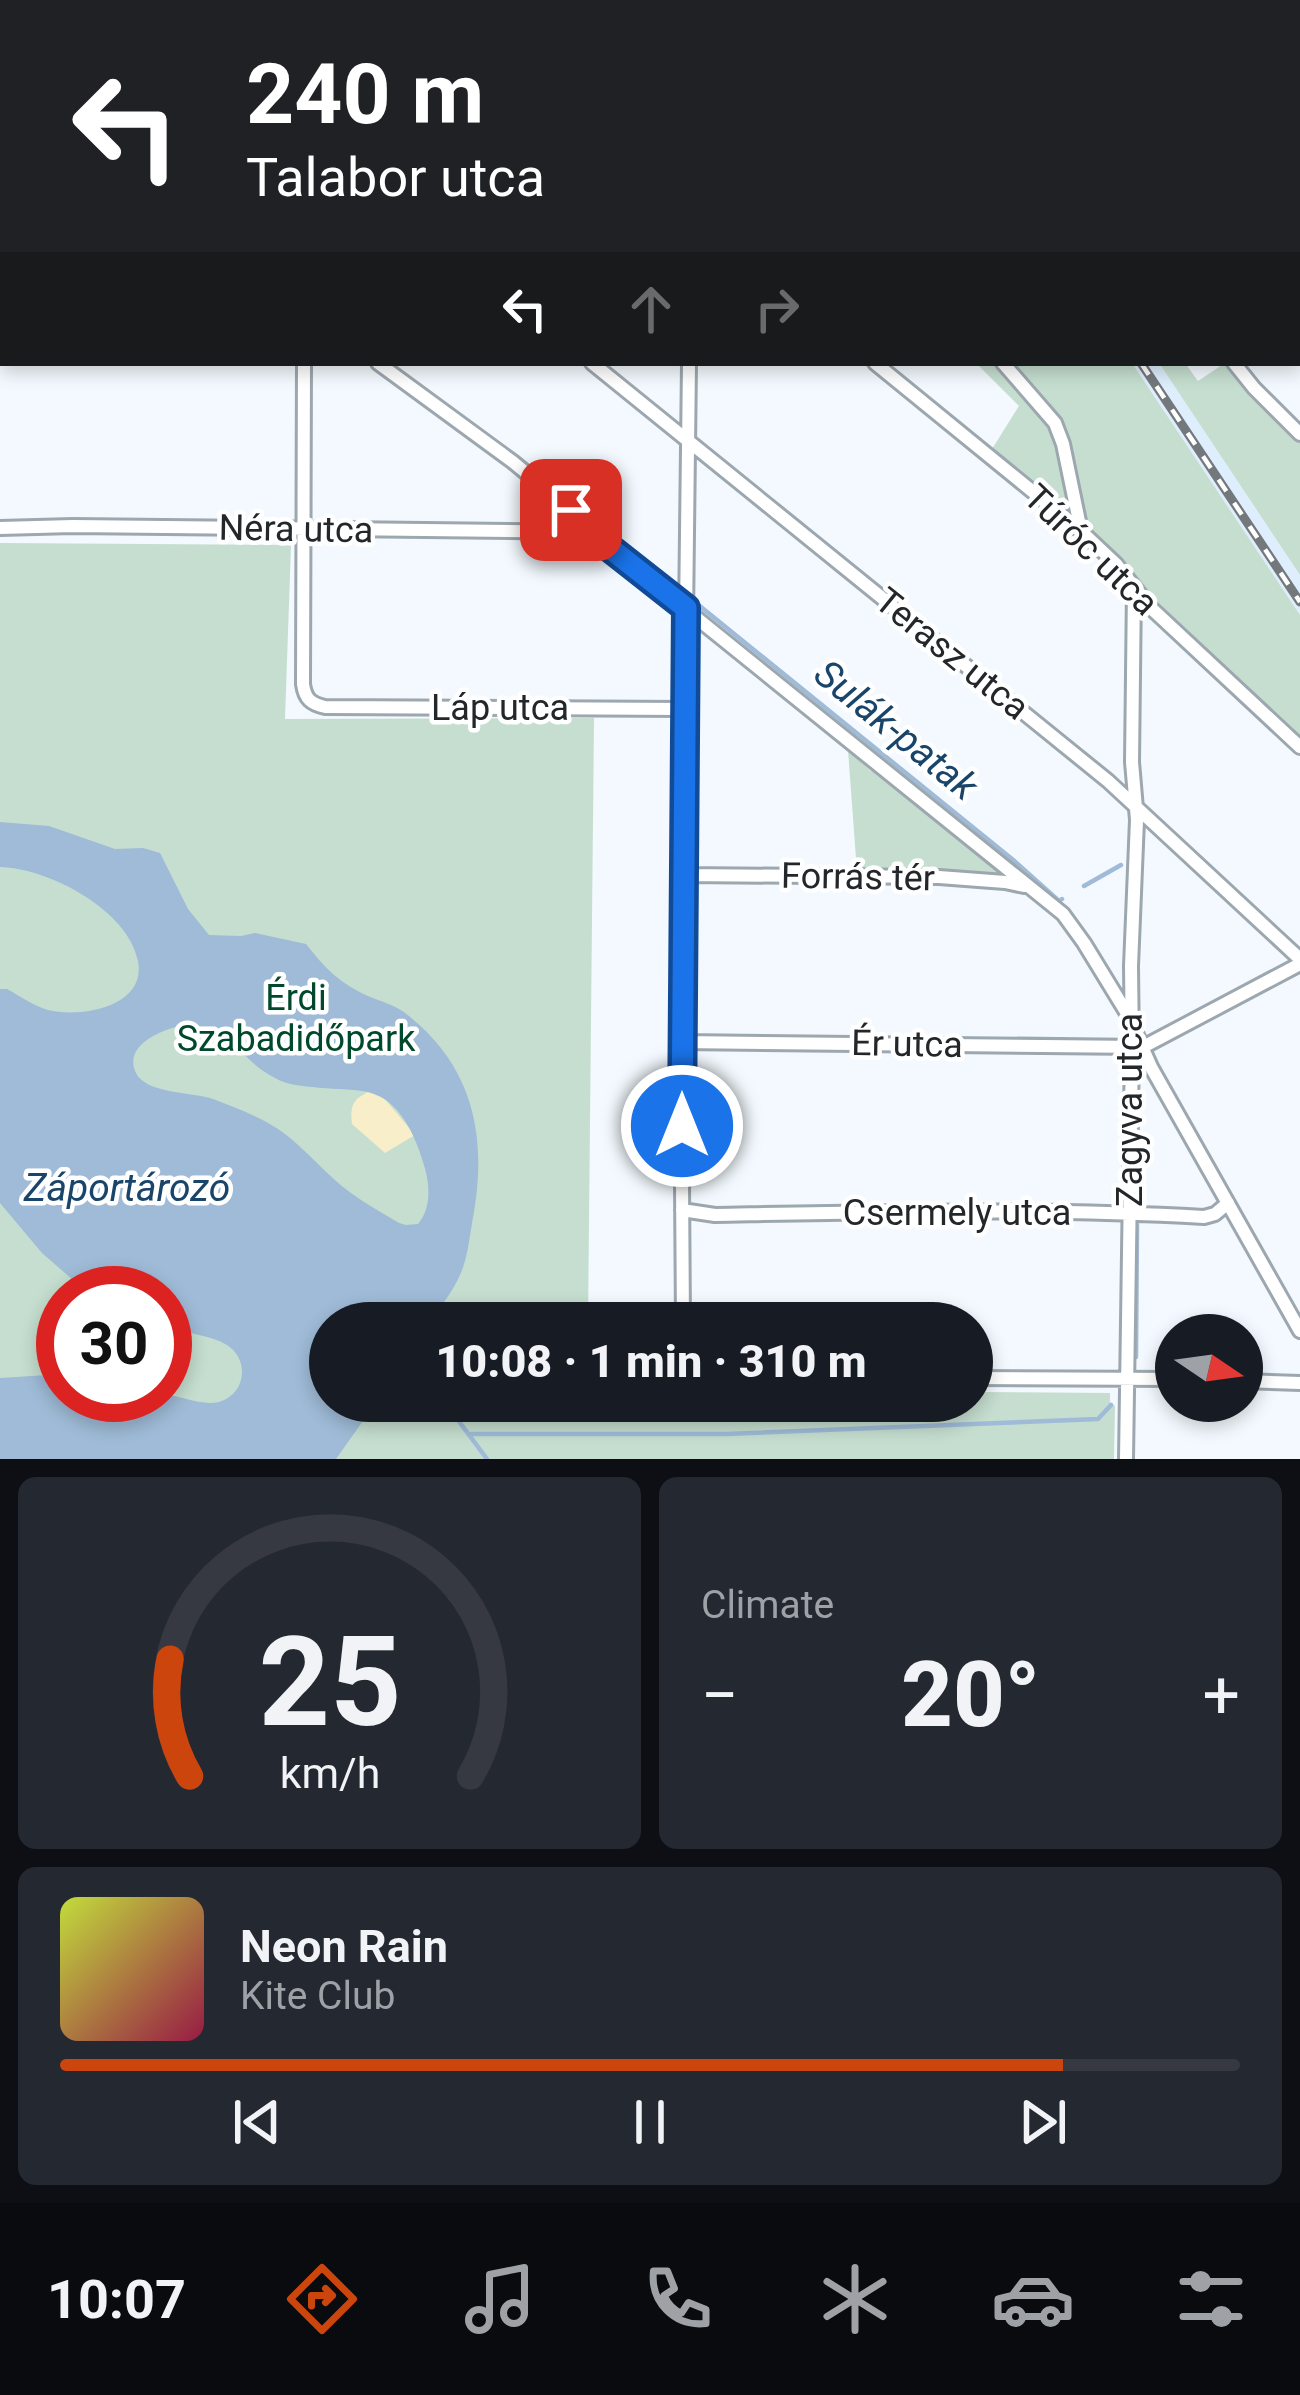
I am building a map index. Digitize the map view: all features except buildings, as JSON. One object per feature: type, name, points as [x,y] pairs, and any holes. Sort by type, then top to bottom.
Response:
[{"type":"street","points":[[304,366],[304,530]]},
{"type":"street","points":[[382,366],[514,462],[592,532],[1063,914],[1132,1022]]},
{"type":"street","name":"Terasz utca","points":[[596,366],[1108,782],[1300,961]]},
{"type":"street","points":[[683,1302],[689,366]]},
{"type":"street","name":"Túróc utca","points":[[879,366],[1082,531],[1185,641],[1300,747]]},
{"type":"street","points":[[1007,366],[1055,423],[1082,531]]},
{"type":"street","points":[[1236,366],[1300,434]]},
{"type":"street","name":"Néra utca","points":[[0,528],[592,532]]},
{"type":"street","name":"Láp utca","points":[[304,530],[303,685],[304,694],[316,705],[685,709]]},
{"type":"street","name":"Zagyva utca","points":[[1126,1459],[1138,1047],[1131,982],[1134,587]]},
{"type":"street","points":[[1108,782],[1126,775],[1132,762]]},
{"type":"street","name":"Forrás tér","points":[[684,875],[939,878],[1031,888]]},
{"type":"street","points":[[1300,961],[1138,1047],[1300,1331]]},
{"type":"street","points":[[1107,985],[1121,990],[1131,982]]},
{"type":"street","name":"Ér utca","points":[[682,1042],[1138,1047]]},
{"type":"street","name":"Csermely utca","points":[[682,1210],[715,1215],[921,1211],[1204,1217],[1228,1203]]},
{"type":"street","points":[[993,1378],[1155,1378]]},
{"type":"street","points":[[1263,1382],[1300,1383]]},
{"type":"shaded area","points":[[1134,366],[1161,366],[1300,575],[1300,615]]},
{"type":"green space","points":[[979,366],[1134,366],[1300,615],[1300,741],[1154,602],[1133,572],[992,449],[1019,406]]},
{"type":"green space","points":[[1161,366],[1187,366],[1198,381],[1220,366],[1233,366],[1300,426],[1300,575]]},
{"type":"green space","name":"Érdi Szabadidőpark","points":[[0,543],[291,545],[285,719],[594,718],[588,1302],[309,1302],[309,1422],[993,1422],[993,1392],[1110,1393],[1115,1406],[1114,1459],[0,1459]]},
{"type":"green space","points":[[848,750],[871,771],[884,761],[1021,872],[1015,879],[857,872]]},
{"type":"sand","points":[[368,1092],[384,1098],[415,1135],[385,1153],[352,1124],[353,1104]]},
{"type":"water","name":"Záportározó","points":[[0,822],[49,826],[115,849],[160,853],[188,909],[209,935],[255,933],[306,944],[340,980],[409,1016],[432,1037],[463,1084],[477,1136],[477,1193],[464,1264],[444,1302],[309,1302],[309,1422],[362,1422],[336,1459],[0,1459],[0,1378],[36,1376],[36,1422],[192,1422],[192,1401],[212,1403],[228,1398],[242,1376],[234,1351],[192,1333],[192,1266],[57,1266],[0,1203],[0,989],[48,1010],[77,1012],[122,999],[138,977],[131,942],[102,909],[62,883],[0,867]],"holes":[[[190,1024],[219,1034],[280,1081],[368,1092],[389,1102],[410,1130],[425,1170],[428,1203],[418,1224],[399,1223],[357,1197],[265,1122],[213,1099],[149,1085],[136,1073],[135,1053],[160,1032]]]},
{"type":"waterway","name":"Sulák-patak","points":[[605,537],[674,585]]},
{"type":"waterway","name":"Sulák-patak","points":[[696,603],[1062,899]]},
{"type":"waterway","name":"Sulák-patak","points":[[1084,886],[1121,865]]},
{"type":"waterway","points":[[1136,1357],[1137,1225]]},
{"type":"waterway","points":[[471,1434],[727,1434],[1098,1419],[1111,1405]]},
{"type":"waterway","name":"Sulák-patak","points":[[459,1422],[487,1459]]},
{"type":"railway","points":[[1143,366],[1300,602]]},
{"type":"route","points":[[571,510],[611,549],[686,608],[682,1126]]}]
